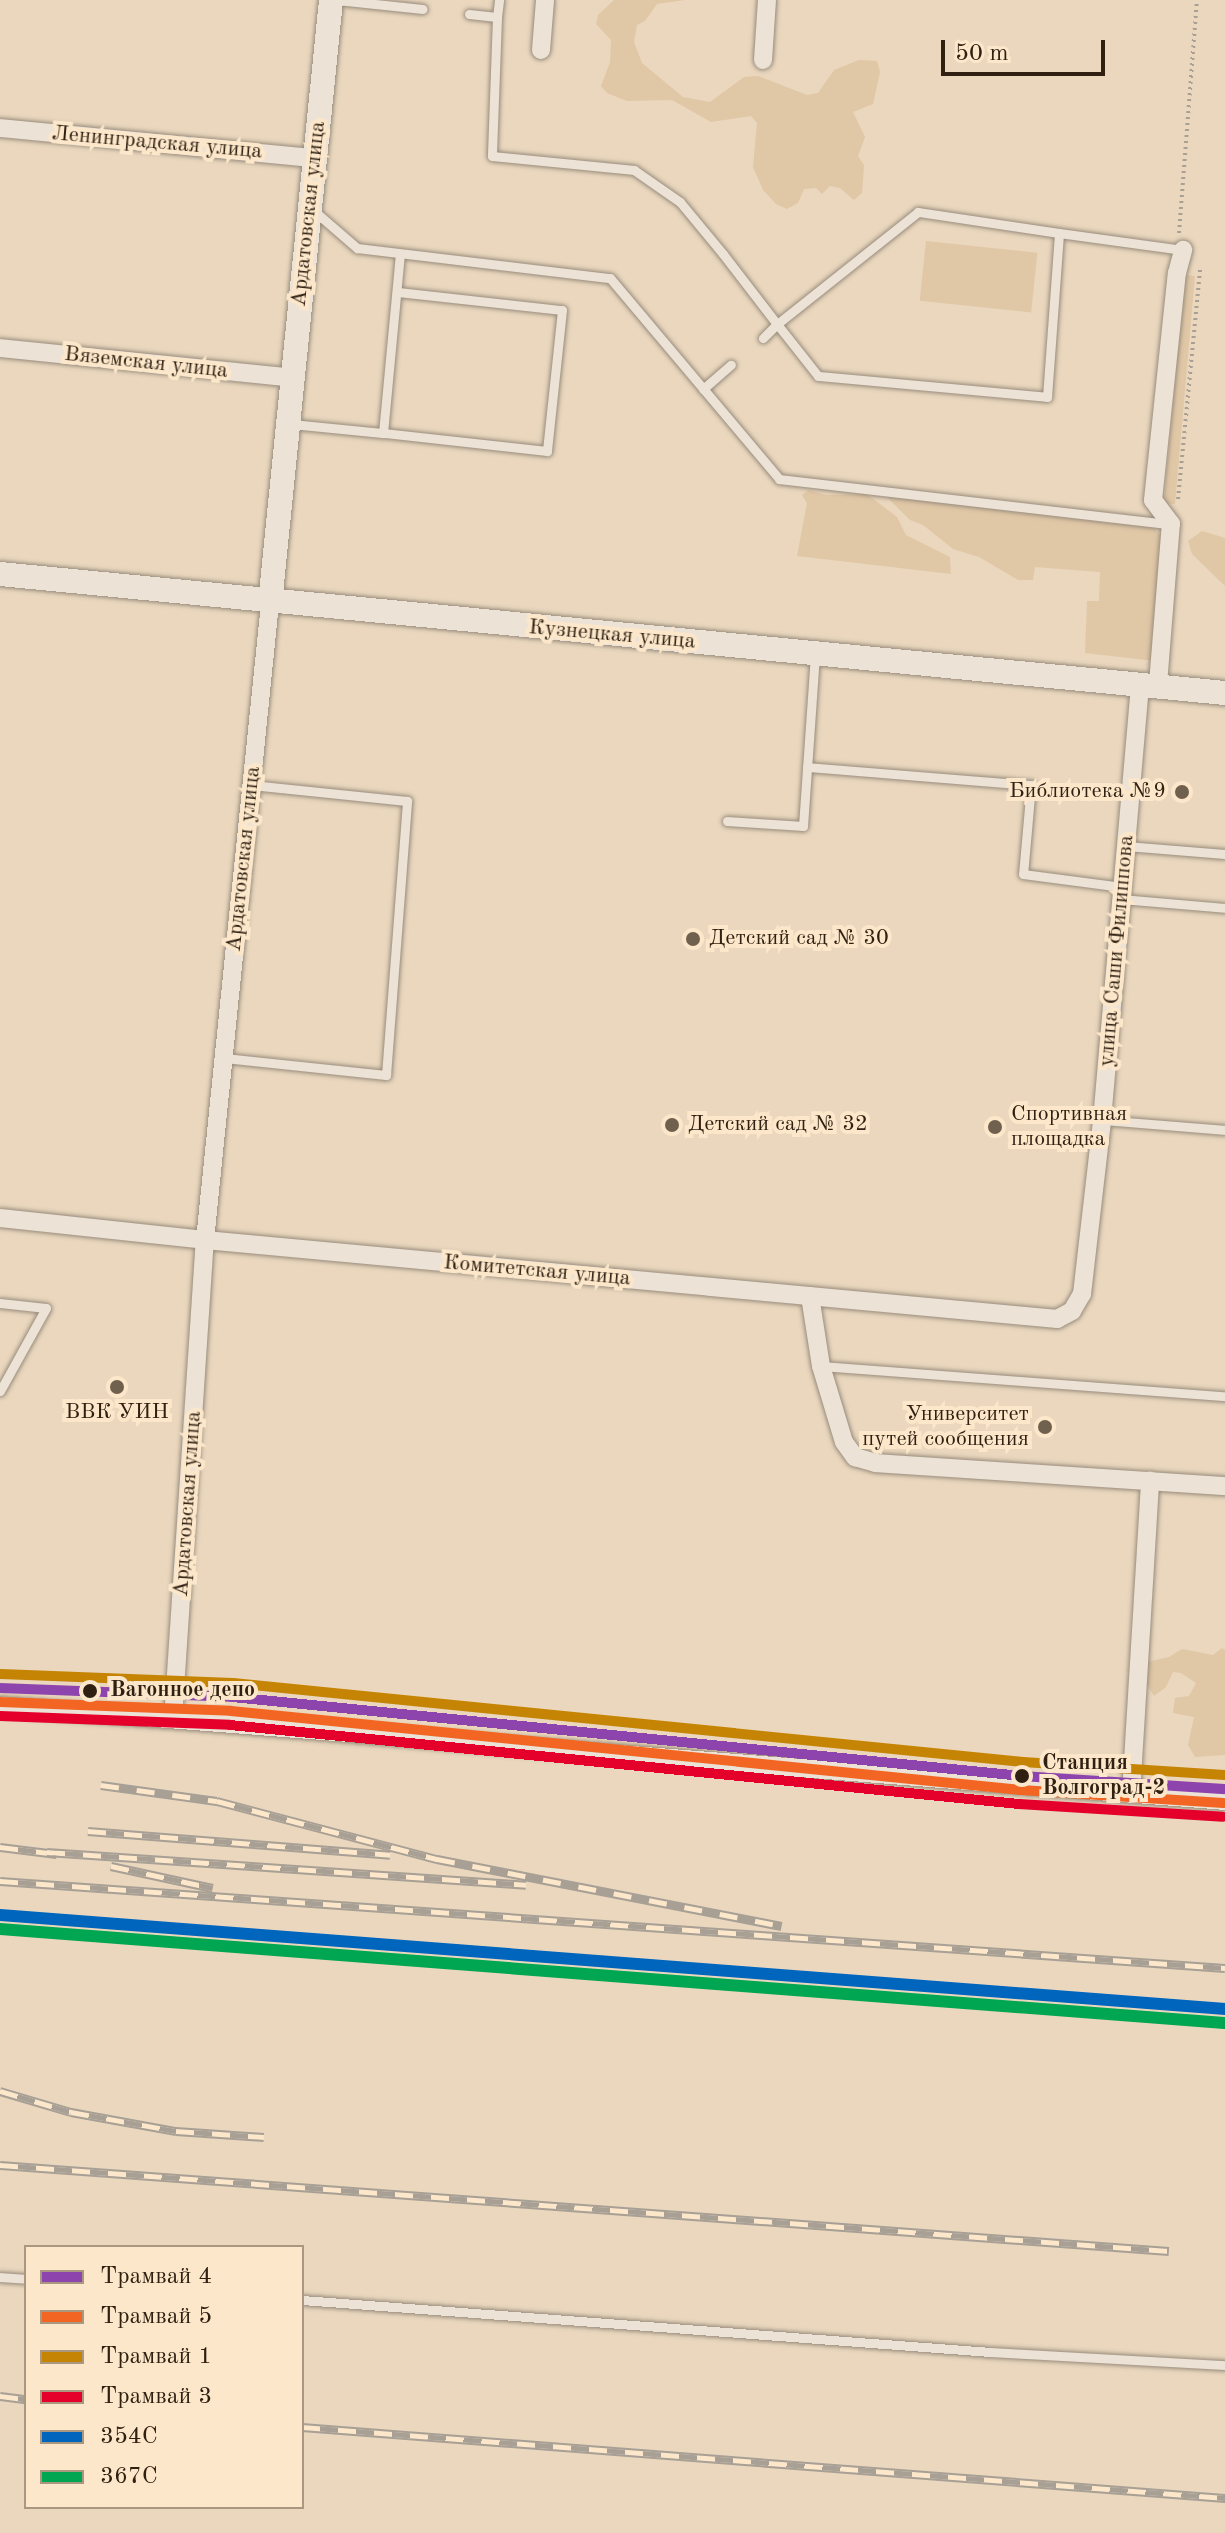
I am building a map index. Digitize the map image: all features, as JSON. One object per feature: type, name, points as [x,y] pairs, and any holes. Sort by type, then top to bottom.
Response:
[{"type":"street","name":"Ардатовская улица","points":[[173,1719],[205,1240],[309,206],[334,0]]},
{"type":"street","points":[[541,50],[545,0]]},
{"type":"street","points":[[763,60],[767,0]]},
{"type":"street","name":"Ленинградская улица","points":[[0,128],[314,158]]},
{"type":"street","points":[[1171,524],[1153,500],[1180,250]]},
{"type":"street","name":"Вяземская улица","points":[[0,348],[293,378]]},
{"type":"street","name":"улица Саши Филиппова","points":[[1072,1311],[1082,1294],[1102,1120],[1126,846],[1171,524]]},
{"type":"street","name":"Кузнецкая улица","points":[[0,574],[270,603],[1225,693]]},
{"type":"street","name":"Комитетская улица","points":[[0,1218],[205,1240],[1057,1319],[1072,1311]]},
{"type":"street","points":[[810,1296],[821,1366],[844,1442],[855,1457],[876,1463],[1225,1486]]},
{"type":"street","points":[[1131,1794],[1150,1481]]},
{"type":"street","points":[[0,1706],[1225,1801]]},
{"type":"lane","points":[[334,0],[423,9]]},
{"type":"lane","points":[[499,0],[492,156],[634,170],[680,202],[818,376],[1047,397],[1059,233]]},
{"type":"lane","points":[[469,14],[497,17]]},
{"type":"lane","points":[[309,206],[357,248],[610,278],[779,479],[1171,524]]},
{"type":"lane","points":[[763,338],[918,212],[1180,250]]},
{"type":"lane","points":[[383,433],[400,254]]},
{"type":"lane","points":[[288,424],[547,451],[562,310],[398,292]]},
{"type":"lane","points":[[703,389],[731,365]]},
{"type":"lane","points":[[727,821],[803,826],[815,653]]},
{"type":"lane","points":[[807,767],[1031,785],[1023,874],[1225,908]]},
{"type":"lane","points":[[224,1058],[386,1075],[407,801],[251,785]]},
{"type":"lane","points":[[1126,846],[1225,854]]},
{"type":"lane","points":[[1102,1120],[1225,1130]]},
{"type":"lane","points":[[0,1303],[46,1308],[0,1391]]},
{"type":"lane","points":[[821,1366],[1225,1396]]},
{"type":"lane","points":[[0,2277],[24,2279]]},
{"type":"lane","points":[[304,2300],[990,2352],[1225,2365]]},
{"type":"path","points":[[1171,524],[1178,494],[1200,269],[1180,250],[1197,0]]},
{"type":"shaded area","points":[[614,0],[685,0],[657,4],[645,21],[637,25],[634,42],[642,63],[683,97],[710,102],[744,77],[758,76],[807,95],[818,93],[834,70],[859,60],[877,61],[880,72],[873,104],[853,112],[865,137],[858,156],[864,165],[862,193],[854,200],[840,188],[830,186],[822,194],[816,188],[804,189],[798,203],[787,209],[776,204],[763,190],[753,167],[757,123],[751,116],[711,122],[672,100],[627,101],[607,93],[601,86],[610,62],[611,40],[596,24],[598,15]]},
{"type":"shaded area","points":[[926,241],[1037,253],[1031,312],[920,301]]},
{"type":"shaded area","points":[[1184,275],[1195,276],[1175,504],[1164,503]]},
{"type":"shaded area","points":[[809,490],[826,495],[867,494],[897,517],[906,535],[950,557],[951,574],[797,556],[807,503],[802,495]]},
{"type":"shaded area","points":[[885,495],[1152,525],[1162,538],[1155,661],[1085,653],[1087,601],[1099,601],[1100,572],[1035,567],[1033,580],[1018,580],[979,557],[953,549],[923,525],[910,520]]},
{"type":"shaded area","points":[[1202,531],[1225,538],[1225,586],[1192,554],[1188,541]]},
{"type":"shaded area","points":[[1222,1648],[1225,1650],[1225,1755],[1195,1757],[1188,1745],[1194,1717],[1173,1713],[1175,1698],[1189,1696],[1196,1683],[1181,1673],[1173,1672],[1166,1687],[1154,1696],[1144,1680],[1142,1663],[1169,1657],[1182,1649],[1213,1655]]},
{"type":"railway","points":[[101,1785],[217,1801],[437,1859],[782,1926]]},
{"type":"railway","points":[[88,1831],[390,1855]]},
{"type":"railway","points":[[0,1847],[57,1854]]},
{"type":"railway","points":[[47,1852],[526,1885]]},
{"type":"railway","points":[[111,1866],[213,1888]]},
{"type":"railway","points":[[0,1881],[1225,1968]]},
{"type":"railway","points":[[0,2091],[71,2112],[176,2131],[264,2137]]},
{"type":"railway","points":[[0,2165],[1169,2251]]},
{"type":"railway","points":[[0,2396],[24,2399]]},
{"type":"railway","points":[[304,2427],[1225,2498]]},
{"type":"tram line","name":"1","points":[[1,1674],[233,1683],[1023,1762],[1225,1775]]},
{"type":"tram line","name":"4","points":[[0,1688],[232,1697],[1022,1776],[1225,1789]]},
{"type":"tram line","name":"5","points":[[0,1702],[231,1711],[1021,1790],[1224,1803]]},
{"type":"tram line","name":"3","points":[[0,1716],[230,1725],[1019,1804],[1223,1817]]},
{"type":"transit line","name":"354С","points":[[0,1915],[1225,2009]]},
{"type":"transit line","name":"367С","points":[[0,1929],[1224,2023]]},
{"type":"place","name":"Библиотека №9","points":[[1182,792]]},
{"type":"place","name":"Детский сад № 30","points":[[693,939]]},
{"type":"place","name":"Детский сад № 32","points":[[672,1125]]},
{"type":"place","name":"Спортивная площадка","points":[[995,1127]]},
{"type":"place","name":"ВВК УИН","points":[[117,1387]]},
{"type":"place","name":"Университет путей сообщения","points":[[1045,1427]]},
{"type":"place","name":"Вагонное депо","points":[[90,1691]]},
{"type":"place","name":"Станция Волгоград-2","points":[[1022,1776]]}]
